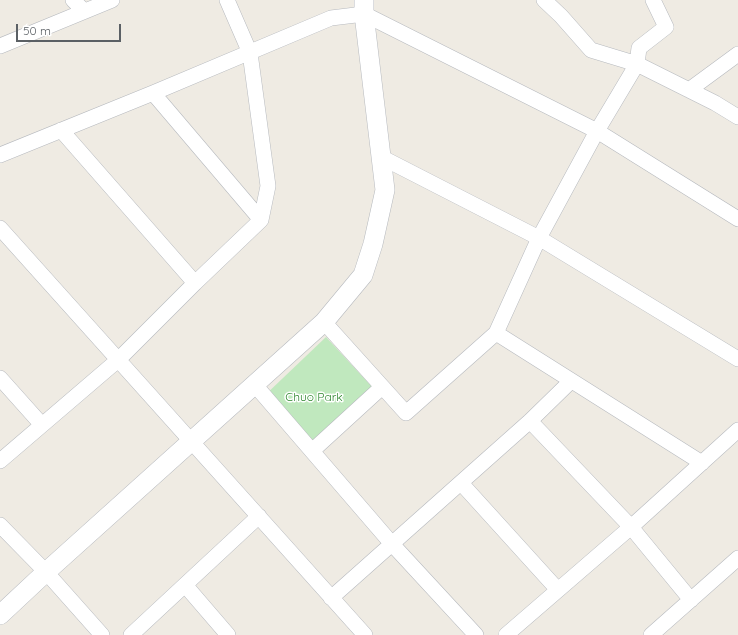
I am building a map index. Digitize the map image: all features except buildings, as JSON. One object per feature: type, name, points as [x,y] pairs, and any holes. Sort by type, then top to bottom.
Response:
[{"type":"street","points":[[72,0],[84,12]]},
{"type":"street","points":[[0,46],[112,0]]},
{"type":"street","points":[[0,461],[118,360],[261,220],[268,186],[250,52],[227,0]]},
{"type":"street","points":[[544,0],[591,50],[637,64],[738,117]]},
{"type":"street","points":[[324,322],[406,413],[496,333],[539,238],[597,131],[637,64],[639,48],[666,27],[654,0]]},
{"type":"street","points":[[0,615],[324,322],[363,275],[373,244],[385,190],[364,7]]},
{"type":"street","points":[[0,155],[153,93],[331,18],[364,7],[597,131],[738,219]]},
{"type":"street","points":[[689,90],[738,54]]},
{"type":"street","points":[[153,93],[261,220]]},
{"type":"street","points":[[61,130],[195,283]]},
{"type":"street","points":[[381,157],[539,238],[738,359]]},
{"type":"street","points":[[0,228],[365,635]]},
{"type":"street","points":[[496,333],[702,463]]},
{"type":"street","points":[[0,378],[42,425]]},
{"type":"street","points":[[331,598],[530,421],[571,381]]},
{"type":"street","points":[[255,385],[392,544],[476,635]]},
{"type":"street","points":[[312,450],[382,387]]},
{"type":"street","points":[[530,421],[631,527],[691,600]]},
{"type":"street","points":[[506,635],[631,527],[738,430]]},
{"type":"street","points":[[461,483],[558,590]]},
{"type":"street","points":[[131,635],[259,516]]},
{"type":"street","points":[[0,524],[46,572],[102,635]]},
{"type":"street","points":[[651,635],[738,558]]},
{"type":"street","points":[[184,585],[228,635]]},
{"type":"green space","name":"Chuo Park","points":[[326,337],[374,389],[313,445],[262,398]]}]
